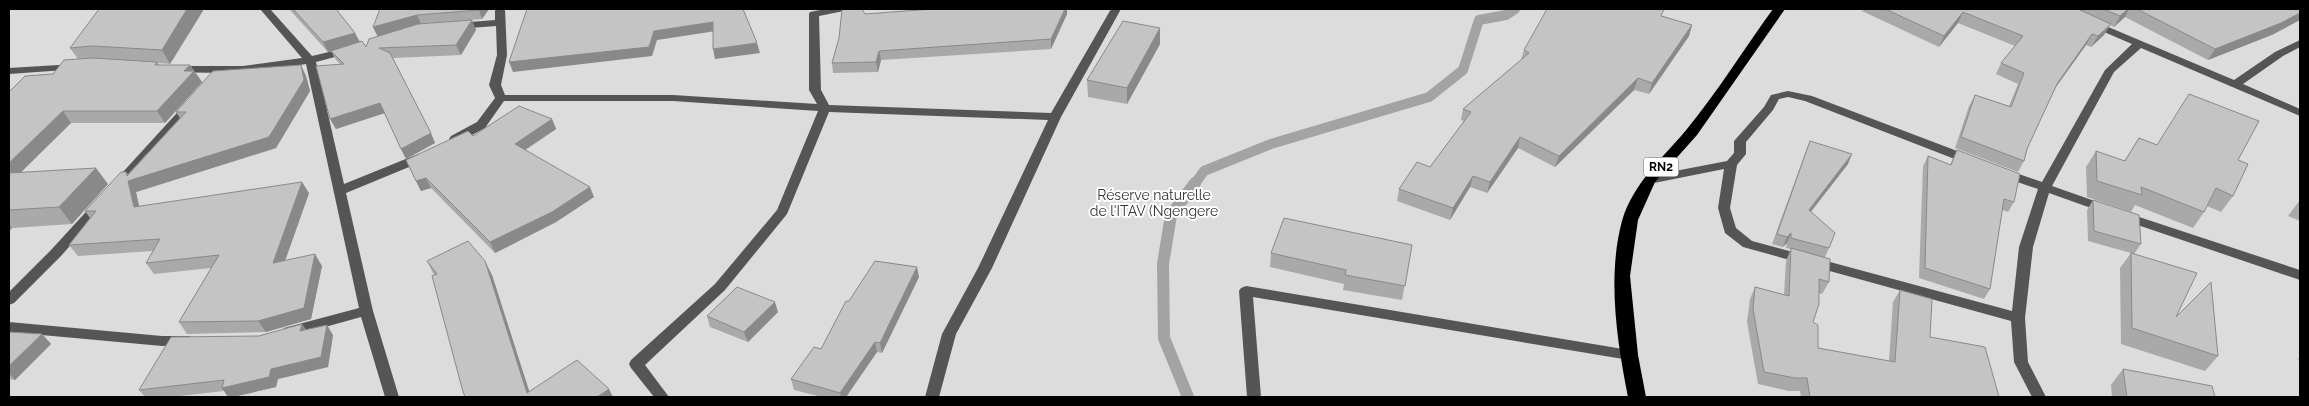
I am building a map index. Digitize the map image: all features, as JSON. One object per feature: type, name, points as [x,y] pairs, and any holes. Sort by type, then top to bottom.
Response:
[{"type":"highway","name":"RN2","points":[[1637,397],[1629,355],[1622,276],[1630,220],[1649,180],[1692,132],[1779,9]]},
{"type":"street","points":[[266,9],[311,62],[366,311],[392,397]]},
{"type":"street","points":[[500,9],[499,23],[502,55],[495,85],[501,98]]},
{"type":"street","points":[[825,108],[815,90],[809,11],[840,9]]},
{"type":"street","points":[[932,397],[949,334],[985,268],[1055,117],[1116,9]]},
{"type":"street","points":[[2086,21],[2300,113]]},
{"type":"street","points":[[441,28],[499,23]]},
{"type":"street","points":[[2234,85],[2279,54],[2300,43]]},
{"type":"street","points":[[2039,397],[2021,362],[2018,318],[2026,247],[2044,189],[2076,128],[2110,70],[2138,44]]},
{"type":"street","points":[[170,69],[220,72],[311,62],[357,48]]},
{"type":"street","points":[[9,71],[82,66]]},
{"type":"street","points":[[9,300],[56,253],[220,72]]},
{"type":"street","points":[[2018,318],[1748,244],[1730,230],[1724,208],[1731,164],[1740,154],[1740,141],[1769,108],[1775,97],[1788,94],[1808,98],[2044,189],[2300,275]]},
{"type":"street","points":[[339,191],[412,163],[481,125],[501,98]]},
{"type":"street","points":[[501,98],[673,98],[825,108],[1055,117]]},
{"type":"street","points":[[662,397],[636,364],[720,287],[783,211],[825,108]]},
{"type":"street","points":[[1649,180],[1731,164]]},
{"type":"street","points":[[1254,397],[1246,291],[1629,355]]},
{"type":"street","points":[[275,336],[366,311]]},
{"type":"street","points":[[9,327],[162,340],[200,340]]},
{"type":"green space","name":"Réserve naturelle de l'ITAV (Ngengere","points":[[9,9],[2300,9],[2300,397],[9,397]]},
{"type":"building","points":[[99,9],[187,9],[162,50],[92,46],[70,48]]},
{"type":"building","points":[[293,9],[336,9],[355,33],[323,42]]},
{"type":"building","points":[[380,9],[479,10],[417,15],[373,27]]},
{"type":"building","points":[[527,9],[743,9],[757,43],[713,49],[713,22],[654,31],[649,47],[509,62]]},
{"type":"building","points":[[842,9],[862,9],[865,14],[932,9],[1065,9],[1051,39],[879,51],[876,62],[832,63],[839,38]]},
{"type":"building","points":[[1547,9],[1664,9],[1661,16],[1692,25],[1652,83],[1638,78],[1559,156],[1520,137],[1490,182],[1473,176],[1453,208],[1399,189],[1417,162],[1430,167],[1471,112],[1463,109],[1529,53],[1524,50]]},
{"type":"building","points":[[1885,9],[2078,9],[2111,24],[2098,36],[2092,34],[2057,84],[2027,149],[2024,161],[1961,137],[1975,95],[2011,107],[2024,73],[2001,63],[2023,36],[1963,12],[1944,36]]},
{"type":"building","points":[[2103,9],[2128,9],[2120,16]]},
{"type":"building","points":[[2137,9],[2300,9],[2300,13],[2281,23],[2215,49]]},
{"type":"building","points":[[472,20],[456,45],[379,48],[390,53],[431,133],[401,149],[380,103],[330,119],[316,66],[344,64],[331,51],[362,41],[366,47],[369,39],[418,24]]},
{"type":"building","points":[[1123,21],[1160,28],[1127,88],[1087,80]]},
{"type":"building","points":[[93,58],[157,62],[155,65],[190,65],[184,71],[194,71],[157,111],[63,111],[9,163],[9,92],[25,76],[53,74],[64,60]]},
{"type":"building","points":[[301,65],[304,80],[269,137],[128,181],[134,207],[302,182],[273,263],[315,254],[304,308],[258,321],[179,322],[219,255],[146,263],[160,239],[69,245],[96,211],[85,211],[121,172],[126,172],[127,176],[186,112],[176,112],[213,71]]},
{"type":"building","points":[[2189,94],[2259,121],[2238,160],[2248,164],[2233,196],[2216,188],[2204,212],[2141,187],[2142,195],[2097,181],[2096,151],[2125,161],[2139,138],[2157,145]]},
{"type":"building","points":[[519,106],[552,119],[515,144],[590,187],[552,212],[490,242],[426,178],[416,181],[406,160],[468,131],[473,136]]},
{"type":"building","points":[[1810,141],[1852,154],[1809,210],[1835,233],[1829,248],[1791,238],[1791,233],[1787,237],[1777,234]]},
{"type":"building","points":[[1957,150],[2020,174],[2014,202],[2004,199],[1990,289],[1925,268],[1928,156],[1951,165]]},
{"type":"building","points":[[96,168],[59,207],[9,210],[9,173]]},
{"type":"building","points":[[2093,200],[2139,215],[2141,244],[2094,231]]},
{"type":"building","points":[[1284,218],[1412,245],[1405,286],[1345,275],[1346,270],[1271,253]]},
{"type":"building","points":[[468,241],[485,261],[527,393],[577,360],[609,389],[597,397],[465,397],[432,276],[437,274],[427,261]]},
{"type":"building","points":[[1791,248],[1830,259],[1829,282],[1819,279],[1819,304],[1813,322],[1818,325],[1818,348],[1895,362],[1900,290],[1932,299],[1930,337],[1985,347],[1999,397],[1810,397],[1807,378],[1795,378],[1764,372],[1753,309],[1755,287],[1789,296]]},
{"type":"building","points":[[2131,253],[2197,273],[2176,317],[2211,282],[2218,356],[2132,328]]},
{"type":"building","points":[[875,261],[917,267],[880,343],[875,342],[840,393],[791,379],[814,347],[821,349],[846,301],[849,301]]},
{"type":"building","points":[[737,287],[775,302],[744,332],[707,316]]},
{"type":"building","points":[[302,324],[300,331],[327,325],[321,357],[271,369],[269,377],[222,388],[224,380],[139,390],[171,337],[259,336]]},
{"type":"building","points":[[9,332],[42,334],[9,366]]},
{"type":"building","points":[[2123,369],[2212,386],[2215,397],[2127,397]]},
{"type":"waterway","points":[[1194,185],[1204,171],[1271,144],[1429,97],[1463,70],[1479,20],[1506,15],[1515,9]]},
{"type":"waterway","points":[[1188,397],[1164,338],[1163,264],[1171,215],[1195,183]]}]
